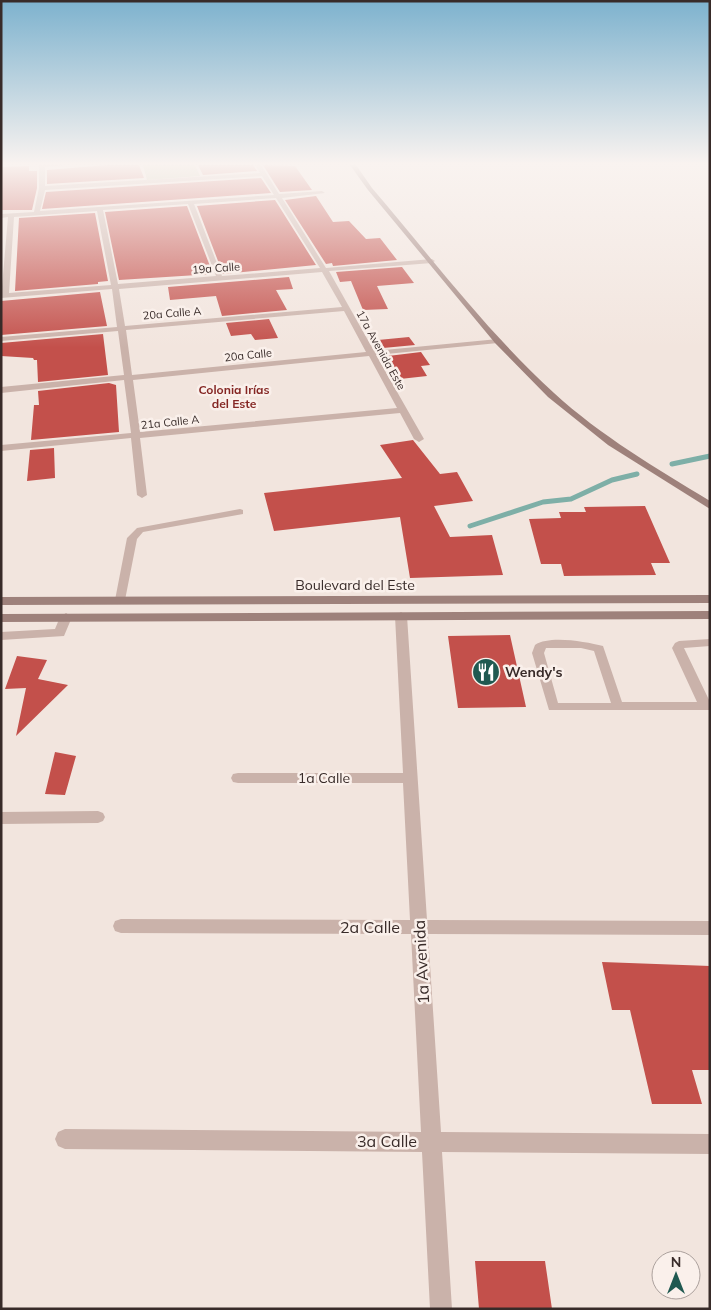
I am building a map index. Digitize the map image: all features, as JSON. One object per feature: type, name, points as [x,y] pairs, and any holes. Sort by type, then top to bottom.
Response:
[{"type":"main road","points":[[402,226],[498,341],[551,395],[611,443],[710,506]]},
{"type":"main road","name":"Boulevard del Este","points":[[1,601],[710,599]]},
{"type":"main road","points":[[1,618],[710,615]]},
{"type":"street","points":[[3,296],[10,226]]},
{"type":"street","points":[[104,226],[117,286],[120,328],[136,437],[142,495]]},
{"type":"street","points":[[199,226],[220,279]]},
{"type":"street","name":"17a Avenida Este","points":[[296,226],[325,271],[419,439]]},
{"type":"street","name":"19a Calle","points":[[3,296],[432,261]]},
{"type":"street","name":"20a Calle A","points":[[1,339],[346,309]]},
{"type":"street","name":"20a Calle","points":[[1,390],[498,341]]},
{"type":"street","name":"21a Calle A","points":[[1,448],[136,437],[402,410]]},
{"type":"street","name":"1a Avenida","points":[[401,616],[441,1309]]},
{"type":"street","points":[[1,636],[60,633],[66,618]]},
{"type":"street","name":"1a Calle","points":[[238,778],[411,778]]},
{"type":"street","points":[[1,818],[98,817]]},
{"type":"street","name":"2a Calle","points":[[121,926],[710,928]]},
{"type":"street","name":"3a Calle","points":[[65,1139],[710,1144]]},
{"type":"lane","points":[[120,600],[132,538],[140,530],[240,512]]},
{"type":"lane","points":[[618,707],[599,649],[581,644],[542,645],[539,648],[538,653],[554,707],[618,707],[708,706],[678,648],[685,642],[710,642]]},
{"type":"building","points":[[19,226],[98,226],[108,281],[98,282],[98,284],[15,291]]},
{"type":"building","points":[[108,226],[195,226],[213,274],[119,280]]},
{"type":"building","points":[[205,226],[291,226],[316,265],[223,274]]},
{"type":"building","points":[[302,226],[354,226],[366,239],[380,238],[397,260],[333,266],[332,263],[326,264]]},
{"type":"building","points":[[402,267],[414,283],[377,286],[388,309],[363,310],[351,281],[340,282],[336,272]]},
{"type":"building","points":[[289,277],[293,289],[276,290],[287,310],[222,316],[216,296],[170,300],[168,287]]},
{"type":"building","points":[[100,292],[107,326],[1,335],[1,301]]},
{"type":"building","points":[[269,319],[278,338],[255,340],[251,334],[231,336],[226,323]]},
{"type":"building","points":[[103,334],[108,375],[38,382],[37,360],[33,358],[1,356],[1,343]]},
{"type":"building","points":[[409,337],[415,345],[383,348],[378,340]]},
{"type":"building","points":[[421,352],[430,365],[421,366],[427,376],[400,379],[388,356]]},
{"type":"building","points":[[109,383],[116,385],[119,432],[31,440],[34,405],[39,405],[38,391]]},
{"type":"building","points":[[413,440],[440,474],[457,472],[473,501],[434,506],[450,537],[492,535],[503,575],[410,578],[400,517],[274,531],[264,493],[402,478],[380,445]]},
{"type":"building","points":[[54,448],[55,478],[27,481],[30,450]]},
{"type":"building","points":[[645,506],[670,563],[651,563],[656,575],[564,576],[561,564],[541,564],[529,519],[561,518],[559,512],[586,512],[584,507]]},
{"type":"building","name":"Wendy's","points":[[510,635],[526,707],[458,708],[448,636]]},
{"type":"building","points":[[17,656],[47,660],[38,679],[68,685],[16,736],[26,688],[5,689]]},
{"type":"building","points":[[55,752],[76,756],[65,795],[45,794]]},
{"type":"building","points":[[602,962],[710,966],[710,1070],[692,1070],[702,1104],[652,1104],[630,1010],[612,1010]]},
{"type":"building","points":[[475,1261],[545,1261],[552,1309],[479,1309]]},
{"type":"waterway","points":[[672,464],[710,456]]},
{"type":"waterway","points":[[470,526],[543,502],[571,499],[612,480],[637,474]]},
{"type":"place","name":"Wendy's","points":[[486,672]]},
{"type":"district","name":"Colonia Irías del Este","points":[[234,397]]}]
